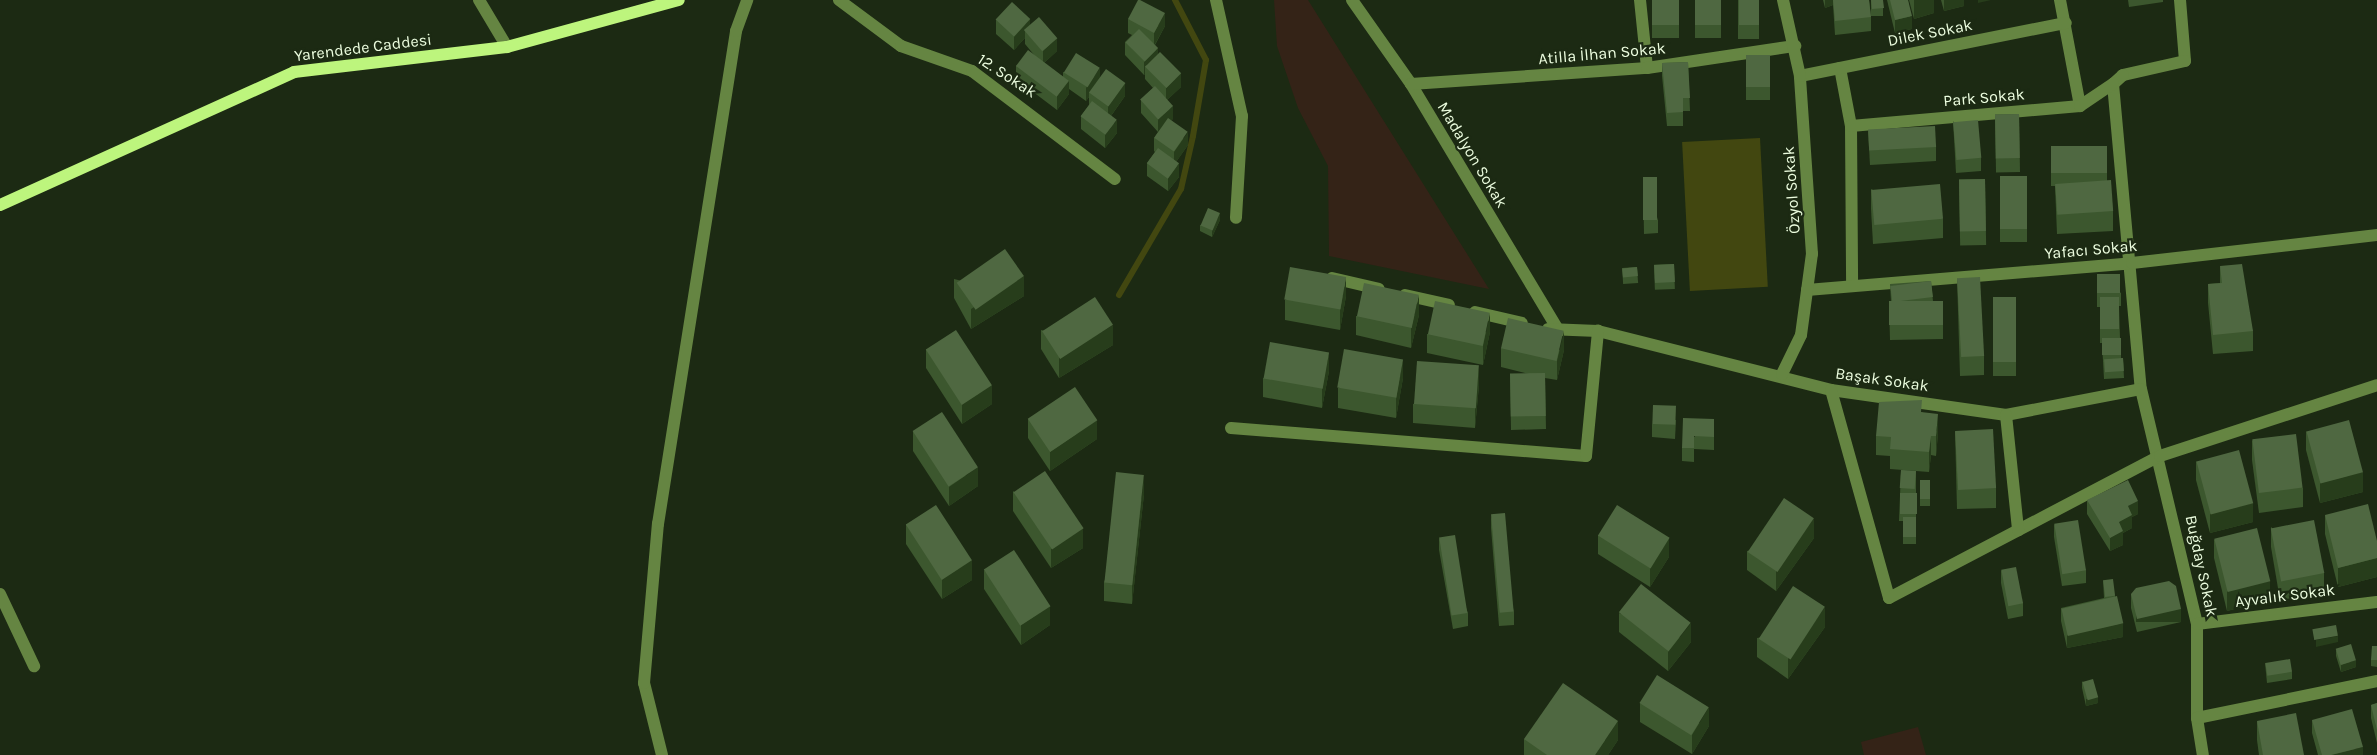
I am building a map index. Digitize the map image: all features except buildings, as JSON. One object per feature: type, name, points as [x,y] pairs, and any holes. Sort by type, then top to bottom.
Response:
[{"type":"main road","name":"Yarendede Caddesi","points":[[0,205],[294,72],[507,47],[679,0]]},
{"type":"street","points":[[479,0],[507,47]]},
{"type":"street","points":[[662,755],[645,683],[658,524],[736,31],[747,0]]},
{"type":"street","name":"12. Sokak","points":[[839,0],[902,46],[972,71],[1115,179]]},
{"type":"street","points":[[1216,0],[1242,116],[1236,218]]},
{"type":"street","name":"Madalyon Sokak","points":[[1352,0],[1411,84],[1559,332]]},
{"type":"street","points":[[1640,0],[1647,68]]},
{"type":"street","name":"Özyol Sokak","points":[[1782,374],[1801,335],[1812,254],[1800,76],[1783,0]]},
{"type":"street","points":[[2060,0],[2080,106]]},
{"type":"street","name":"Park Sokak","points":[[1851,126],[2080,106],[2123,75],[2185,62],[2180,0]]},
{"type":"street","name":"Dilek Sokak","points":[[1800,76],[2066,23]]},
{"type":"street","name":"Atilla İlhan Sokak","points":[[1411,84],[1647,68],[1795,46]]},
{"type":"street","points":[[1839,68],[1851,126],[1852,286]]},
{"type":"street","points":[[2113,84],[2132,263],[2140,389],[2160,456]]},
{"type":"street","name":"Yafacı Sokak","points":[[1807,290],[2132,263],[2377,234]]},
{"type":"street","name":"Başak Sokak","points":[[1330,278],[1559,332],[1598,331],[1782,374],[1831,390],[2006,415],[2140,389]]},
{"type":"street","points":[[1231,428],[1586,456],[1598,331]]},
{"type":"street","points":[[1831,390],[1889,598],[2160,456],[2377,385]]},
{"type":"street","points":[[2006,415],[2018,530]]},
{"type":"street","name":"Buğday Sokak","points":[[2160,456],[2197,624],[2197,718],[2203,755]]},
{"type":"street","points":[[0,594],[34,666]]},
{"type":"street","name":"Ayvalık Sokak","points":[[2197,624],[2377,602]]},
{"type":"street","points":[[2197,718],[2377,681]]},
{"type":"shaded area","points":[[1274,0],[1308,0],[1489,289],[1329,256],[1328,166],[1298,108],[1277,46]]},
{"type":"shaded area","points":[[1760,138],[1768,287],[1690,291],[1682,142]]},
{"type":"shaded area","points":[[1918,727],[1926,755],[1864,755],[1861,742]]},
{"type":"waterway","points":[[1119,295],[1181,189],[1193,136],[1206,60],[1175,0]]}]
